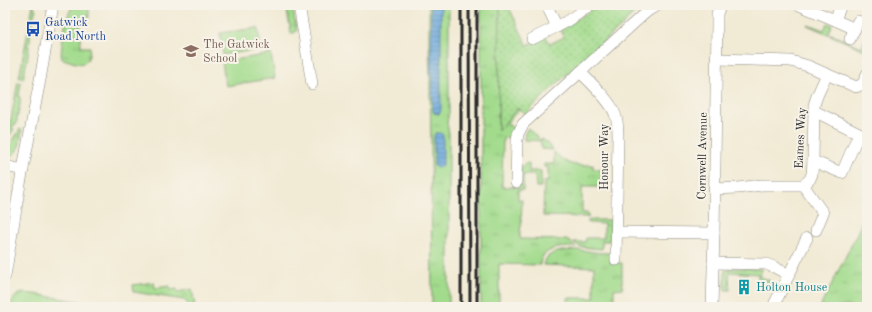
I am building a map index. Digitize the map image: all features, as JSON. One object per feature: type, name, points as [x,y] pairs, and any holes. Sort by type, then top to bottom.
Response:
[{"type":"street","points":[[5,276],[53,5]]},
{"type":"street","points":[[299,5],[312,84]]},
{"type":"street","points":[[532,39],[568,21],[590,5]]},
{"type":"street","points":[[516,183],[517,140],[520,129],[644,14],[658,5]]},
{"type":"street","points":[[799,5],[835,20],[854,30]]},
{"type":"street","points":[[835,20],[841,5]]},
{"type":"street","name":"Cornwell Avenue","points":[[712,307],[717,19],[715,6]]},
{"type":"street","points":[[548,8],[557,27]]},
{"type":"street","points":[[716,59],[791,61],[800,63],[856,87],[863,84],[867,74]]},
{"type":"street","name":"Honour Way","points":[[580,72],[608,101],[616,114],[618,136],[616,260]]},
{"type":"street","name":"Eames Way","points":[[714,189],[772,185],[803,185],[810,179],[813,161],[814,106],[827,74]]},
{"type":"street","points":[[813,161],[842,173],[859,133],[814,111]]},
{"type":"street","points":[[5,166],[23,170]]},
{"type":"street","points":[[803,185],[823,213],[816,230]]},
{"type":"street","points":[[616,232],[714,233]]},
{"type":"street","points":[[773,307],[807,238]]},
{"type":"street","points":[[713,263],[766,264],[789,275]]},
{"type":"green space","points":[[33,5],[35,5],[34,8],[36,9],[32,22],[23,79],[19,78]]},
{"type":"green space","points":[[73,5],[89,5],[89,20],[80,21],[81,47],[90,47],[88,59],[82,64],[61,58],[63,37]]},
{"type":"green space","points":[[286,5],[292,5],[297,31],[291,34]]},
{"type":"green space","points":[[429,5],[449,5],[449,112],[447,123],[449,133],[449,307],[432,307]]},
{"type":"green space","points":[[481,5],[500,5],[498,130],[517,108],[519,109],[507,123],[514,129],[511,137],[503,138],[502,187],[520,187],[521,168],[525,164],[529,163],[529,171],[541,171],[541,187],[536,187],[535,175],[523,175],[523,190],[518,190],[518,200],[522,200],[520,239],[566,240],[576,247],[565,247],[548,251],[541,259],[540,265],[499,264],[499,307],[481,307]]},
{"type":"green space","points":[[500,5],[508,5],[527,45],[546,37],[550,44],[564,37],[561,30],[598,5],[643,5],[637,9],[624,24],[553,87],[526,114],[517,108],[498,131]]},
{"type":"green space","points":[[827,23],[832,25],[829,33],[861,47],[865,39],[867,40],[867,51],[807,25],[808,24],[824,30]]},
{"type":"green space","points":[[258,28],[261,49],[223,55],[220,33]]},
{"type":"green space","points":[[271,54],[275,78],[226,86],[222,62]]},
{"type":"green space","points":[[18,82],[21,83],[19,95],[20,104],[16,125],[13,125],[12,128],[14,129],[7,139]]},
{"type":"green space","points":[[528,128],[540,140],[543,139],[553,150],[541,149],[541,141],[524,140],[525,133]]},
{"type":"green space","points":[[20,129],[22,130],[18,149],[8,157],[12,142]]},
{"type":"green space","points":[[554,152],[568,163],[593,165],[593,169],[602,169],[602,187],[582,187],[582,213],[588,213],[588,217],[543,216],[544,182],[548,181],[548,167],[544,167],[544,164],[554,164]]},
{"type":"green space","points":[[867,211],[867,307],[820,307],[854,240]]},
{"type":"green space","points":[[588,220],[611,220],[610,241],[602,241],[602,249],[580,247],[573,242],[585,242],[586,238],[604,238],[604,224],[588,223]]},
{"type":"green space","points":[[579,250],[611,253],[611,263],[622,263],[623,288],[614,289],[614,307],[568,307],[568,298],[594,298],[594,267],[543,265],[548,256],[553,253]]},
{"type":"green space","points":[[730,268],[762,269],[759,276],[770,281],[767,288],[770,290],[766,290],[766,284],[764,284],[764,281],[758,281],[758,274],[731,272],[729,274],[730,290],[725,290],[725,270],[730,270]]},
{"type":"green space","points":[[154,282],[155,288],[170,286],[170,290],[177,289],[178,292],[192,289],[195,307],[191,307],[184,300],[134,292],[133,285]]},
{"type":"green space","points":[[23,293],[95,304],[98,307],[43,307],[36,304],[35,307],[11,307],[14,298]]},
{"type":"water","points":[[431,5],[441,5],[441,109],[439,114],[434,113],[433,111],[431,72]]},
{"type":"water","points":[[435,133],[441,133],[443,135],[443,163],[441,167],[434,166]]},
{"type":"railway","points":[[461,5],[461,307]]},
{"type":"railway","points":[[469,5],[470,307]]},
{"type":"railway","points":[[477,5],[477,307]]},
{"type":"place","name":"Gatwick Road North","points":[[33,29]]},
{"type":"place","name":"The Gatwick School","points":[[191,51]]},
{"type":"place","name":"Holton House","points":[[744,287]]}]
